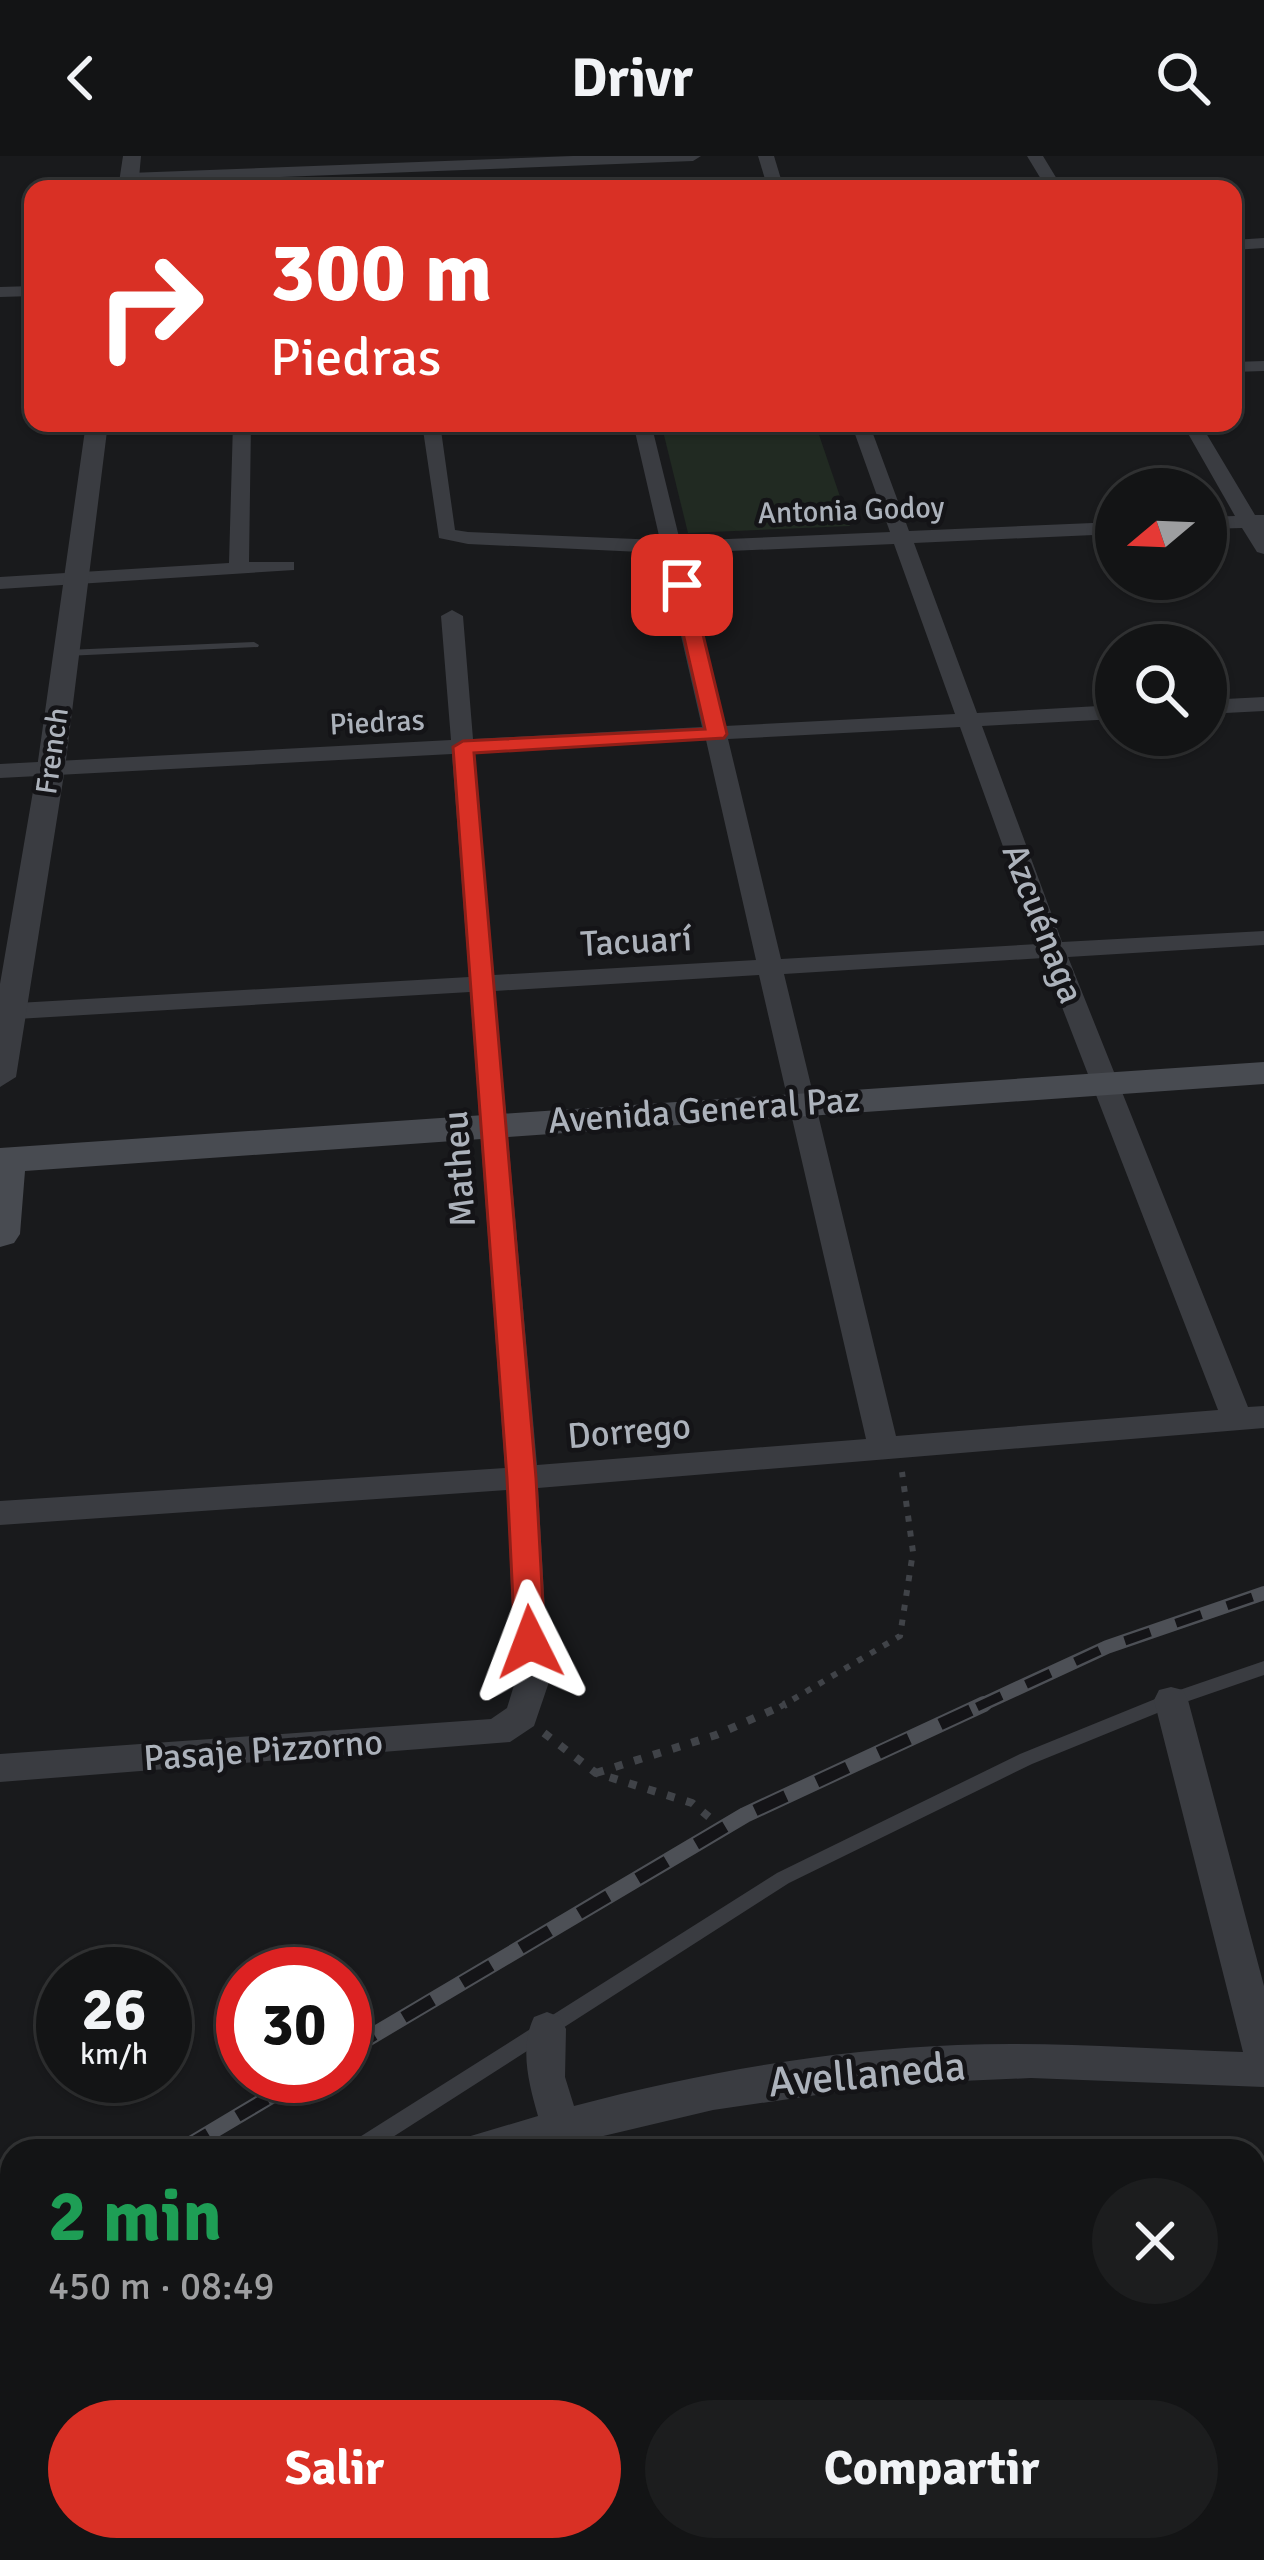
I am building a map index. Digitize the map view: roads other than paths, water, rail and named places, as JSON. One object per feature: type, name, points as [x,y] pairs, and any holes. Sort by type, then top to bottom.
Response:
[{"type":"main road","name":"Avenida General Paz","points":[[2,1155],[1264,1073]]},
{"type":"main road","points":[[0,1234],[2,1155]]},
{"type":"street","points":[[169,180],[407,162],[581,164],[693,156]]},
{"type":"street","name":"French","points":[[0,1077],[5,1012],[51,768],[96,432]]},
{"type":"street","points":[[239,570],[242,432]]},
{"type":"street","name":"Antonia Godoy","points":[[432,432],[446,534],[612,548],[1095,528]]},
{"type":"street","points":[[645,432],[799,1103],[890,1446]]},
{"type":"street","name":"Azcuénaga","points":[[863,432],[1053,952],[1251,1418]]},
{"type":"street","points":[[1197,432],[1256,521],[1264,548]]},
{"type":"street","points":[[0,583],[287,566]]},
{"type":"street","name":"Matheu","points":[[452,616],[522,1478],[532,1682],[522,1716]]},
{"type":"street","points":[[1227,706],[1264,704]]},
{"type":"street","name":"Piedras","points":[[0,771],[1095,713]]},
{"type":"street","name":"Tacuarí","points":[[5,1012],[1264,938]]},
{"type":"street","name":"Dorrego","points":[[0,1513],[522,1478],[1251,1418]]},
{"type":"street","points":[[1171,1700],[1264,2058]]},
{"type":"street","name":"Pasaje Pizzorno","points":[[0,1768],[498,1732],[522,1716]]},
{"type":"street","points":[[547,2029],[546,2077],[561,2138]]},
{"type":"street","name":"Avellaneda","points":[[561,2138],[752,2082],[956,2062],[1264,2070]]},
{"type":"lane","points":[[66,653],[254,645]]},
{"type":"lane","points":[[373,2139],[783,1878],[987,1777],[1171,1700],[1264,1668]]},
{"type":"railway","points":[[977,1707],[1107,1647],[1264,1593]]},
{"type":"railway","points":[[372,2036],[745,1815],[984,1704]]},
{"type":"railway","points":[[199,2139],[260,2103]]}]
